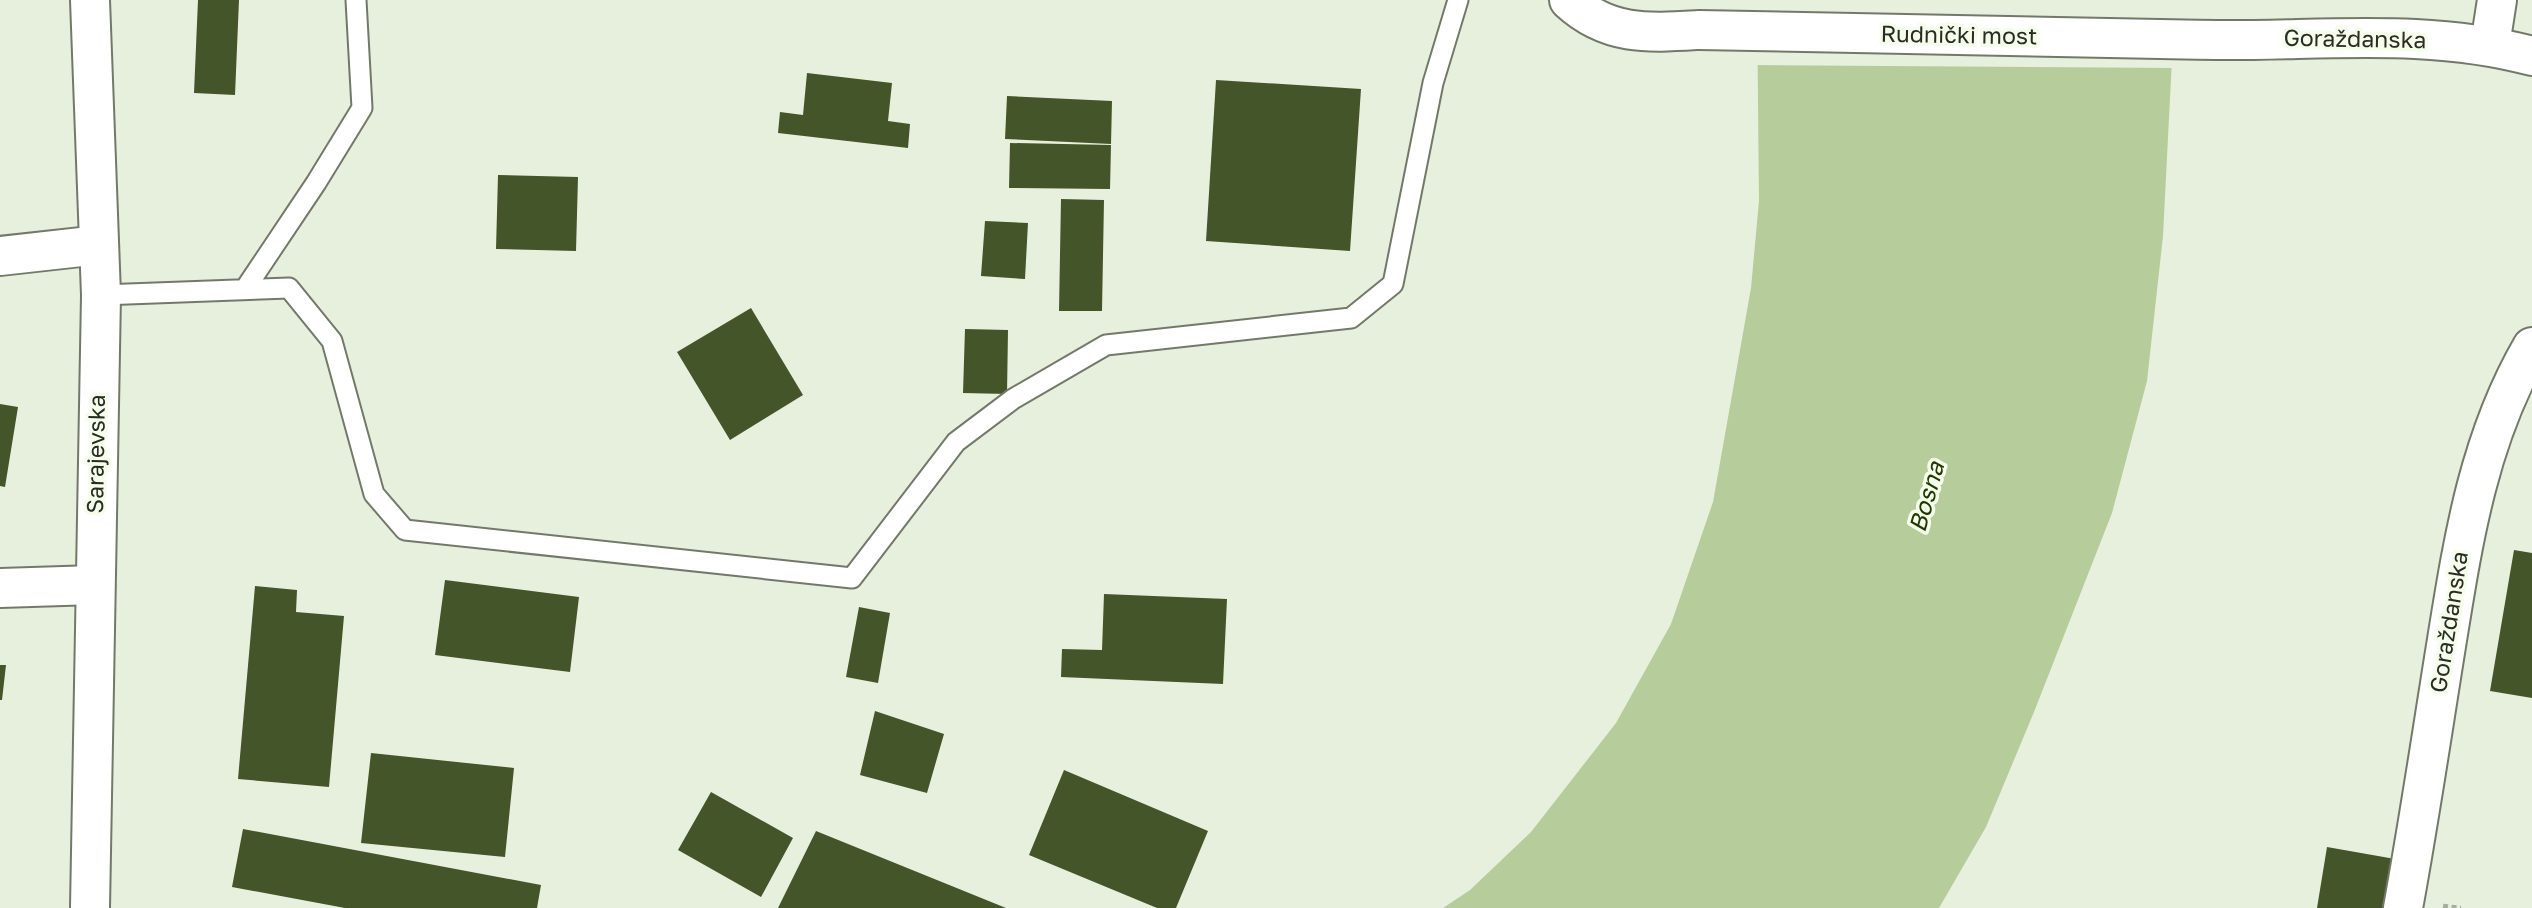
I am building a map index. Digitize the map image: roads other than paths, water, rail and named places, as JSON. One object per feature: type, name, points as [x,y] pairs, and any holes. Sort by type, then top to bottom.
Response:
[{"type":"street","name":"Sarajevska","points":[[90,0],[101,295],[90,908]]},
{"type":"street","name":"Rudnički most","points":[[1569,0],[1583,13],[1608,27],[1652,32],[1699,30],[2220,40]]},
{"type":"street","points":[[2490,45],[2497,0]]},
{"type":"street","name":"Goraždanska","points":[[2220,40],[2371,36],[2490,45],[2532,56]]},
{"type":"street","name":"Goraždanska","points":[[2490,45],[2532,70]]},
{"type":"street","points":[[0,256],[99,245]]},
{"type":"street","name":"Goraždanska","points":[[2403,908],[2465,524],[2488,438],[2509,387],[2532,347]]},
{"type":"street","points":[[0,588],[95,585]]},
{"type":"lane","points":[[245,289],[362,108],[356,0]]},
{"type":"lane","points":[[101,295],[289,288],[332,341],[374,494],[405,530],[852,578],[956,442],[1013,399],[1106,345],[1351,318],[1393,284],[1433,83],[1458,0]]},
{"type":"water","name":"Bosna","points":[[1757,0],[2175,0],[2163,236],[2147,381],[2112,513],[1986,827],[1939,908],[1443,908],[1470,890],[1531,832],[1616,723],[1671,624],[1713,502],[1751,288],[1759,201]]}]
